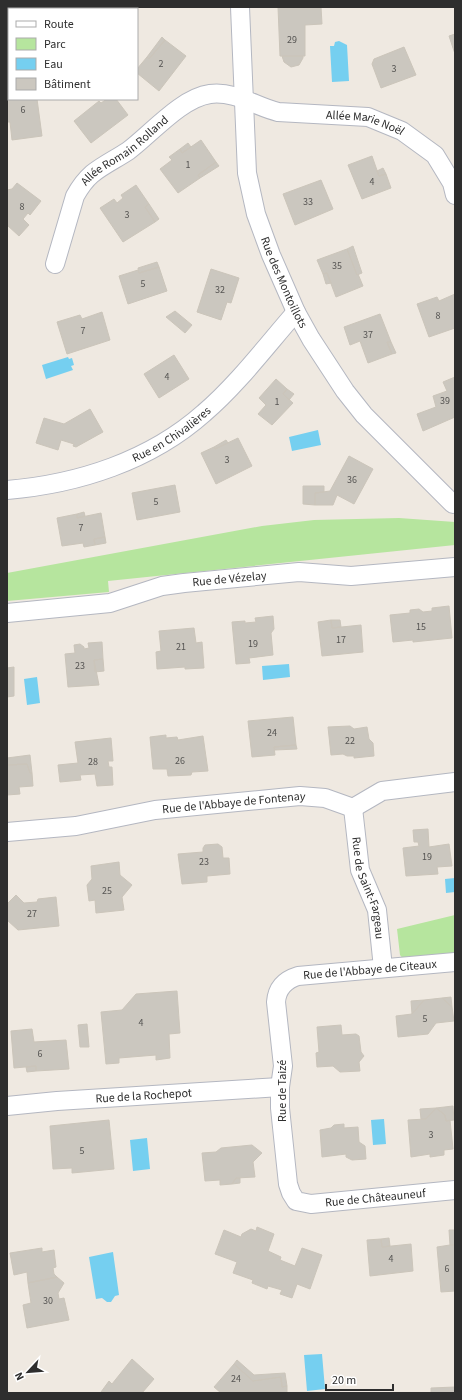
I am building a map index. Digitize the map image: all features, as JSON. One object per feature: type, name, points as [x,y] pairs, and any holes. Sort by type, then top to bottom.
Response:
[{"type":"street","name":"Rue des Montoillots","points":[[240,7],[247,173],[256,214],[271,255],[296,312],[327,366],[355,403],[453,504]]},
{"type":"street","name":"Allée Romain Rolland","points":[[55,264],[75,196],[80,186],[92,174],[127,151],[179,109],[199,97],[210,94],[222,94],[245,98]]},
{"type":"street","name":"Allée Marie Noël","points":[[245,98],[278,112],[368,117],[402,131],[435,155],[452,183],[455,195]]},
{"type":"street","name":"Rue en Chivalières","points":[[7,490],[46,485],[101,472],[135,457],[170,438],[204,413],[219,399],[296,312]]},
{"type":"street","name":"Rue de Vézelay","points":[[7,613],[110,603],[162,586],[184,583],[299,572],[351,576],[455,567]]},
{"type":"street","points":[[353,808],[382,791],[455,782]]},
{"type":"street","name":"Rue de l'Abbaye de Fontenay","points":[[7,832],[76,826],[155,810],[300,796],[325,798],[353,808]]},
{"type":"street","name":"Rue de Saint-Fargeau","points":[[353,808],[360,870],[377,910],[383,968]]},
{"type":"street","name":"Rue de l'Abbaye de Citeaux","points":[[286,982],[298,976],[455,962]]},
{"type":"street","name":"Rue de Taizé","points":[[286,982],[278,990],[276,1002],[283,1066],[280,1087],[280,1108],[288,1184],[290,1193],[296,1201]]},
{"type":"street","name":"Rue de la Rochepot","points":[[7,1106],[57,1101],[280,1087]]},
{"type":"street","name":"Rue de Châteauneuf","points":[[296,1201],[311,1204],[455,1190]]},
{"type":"green space","points":[[399,518],[455,522],[455,545],[108,581],[109,592],[7,601],[7,573],[262,526],[314,520]]},
{"type":"green space","points":[[455,915],[455,958],[404,960],[400,955],[397,929]]},
{"type":"water","points":[[339,41],[347,45],[349,81],[332,82],[330,46],[334,46],[335,42]]},
{"type":"water","points":[[68,357],[69,359],[72,358],[74,365],[71,366],[73,370],[46,379],[42,365]]},
{"type":"water","points":[[318,430],[321,445],[292,451],[289,437]]},
{"type":"water","points":[[289,664],[290,677],[263,680],[262,666]]},
{"type":"water","points":[[37,677],[40,703],[27,705],[24,679]]},
{"type":"water","points":[[455,878],[455,892],[446,893],[445,879]]},
{"type":"water","points":[[384,1119],[386,1144],[373,1145],[371,1120]]},
{"type":"water","points":[[147,1138],[150,1169],[133,1171],[130,1140]]},
{"type":"water","points":[[113,1252],[119,1295],[115,1296],[111,1302],[107,1302],[102,1298],[96,1299],[89,1257]]},
{"type":"water","points":[[322,1354],[325,1389],[307,1391],[304,1355]]},
{"type":"building","points":[[7,7],[41,7],[8,8],[7,20]]},
{"type":"building","points":[[68,7],[95,7],[95,8]]},
{"type":"building","points":[[278,7],[321,7],[322,24],[305,25],[305,56],[280,56]]},
{"type":"building","points":[[455,34],[455,54],[449,36]]},
{"type":"building","points":[[162,37],[165,40],[149,59],[147,57]]},
{"type":"building","points":[[165,40],[186,56],[159,91],[138,74],[138,68],[147,57],[149,59]]},
{"type":"building","points":[[404,47],[416,75],[381,88],[372,64],[374,59]]},
{"type":"building","points":[[282,56],[303,56],[303,58],[299,65],[291,67],[284,62]]},
{"type":"building","points":[[7,99],[37,100],[42,136],[12,140],[10,122],[7,122]]},
{"type":"building","points":[[106,100],[117,100],[128,115],[91,143],[74,121],[99,101],[101,103]]},
{"type":"building","points":[[201,140],[216,162],[198,175],[200,178],[178,193],[160,169],[172,160],[169,157],[180,149],[182,153]]},
{"type":"building","points":[[188,143],[191,147],[182,153],[180,149]]},
{"type":"building","points":[[372,156],[379,176],[386,174],[391,188],[362,199],[348,165]]},
{"type":"building","points":[[216,162],[219,166],[200,178],[198,175]]},
{"type":"building","points":[[383,168],[386,174],[379,176],[377,171]]},
{"type":"building","points":[[321,180],[333,209],[295,225],[283,194]]},
{"type":"building","points":[[17,183],[41,201],[30,215],[28,213],[23,219],[29,225],[19,236],[7,225],[7,190],[12,189]]},
{"type":"building","points":[[136,185],[149,204],[145,207],[155,222],[123,242],[100,208],[114,199],[117,203],[123,198],[121,195]]},
{"type":"building","points":[[149,204],[159,219],[155,222],[145,207]]},
{"type":"building","points":[[353,246],[362,273],[357,275],[347,249]]},
{"type":"building","points":[[347,249],[363,286],[336,297],[327,273],[323,274],[317,260]]},
{"type":"building","points":[[157,262],[159,267],[139,273],[138,268]]},
{"type":"building","points":[[159,267],[167,291],[128,304],[119,276],[138,270],[139,273]]},
{"type":"building","points":[[211,269],[239,278],[231,303],[227,302],[221,320],[197,312]]},
{"type":"building","points":[[327,273],[331,283],[326,284],[323,274]]},
{"type":"building","points":[[455,294],[455,328],[429,337],[417,304],[437,297],[439,301]]},
{"type":"building","points":[[175,311],[192,325],[185,333],[166,317]]},
{"type":"building","points":[[102,312],[110,340],[67,354],[57,322],[80,315],[82,319]]},
{"type":"building","points":[[380,314],[391,342],[387,342],[392,354],[368,363],[360,341],[350,345],[344,327]]},
{"type":"building","points":[[387,342],[391,342],[396,353],[392,354]]},
{"type":"building","points":[[174,355],[189,379],[159,398],[144,374]]},
{"type":"building","points":[[455,377],[455,417],[423,431],[417,414],[436,407],[433,396],[447,391],[443,382]]},
{"type":"building","points":[[276,379],[287,389],[283,394],[293,403],[272,425],[258,414],[266,405],[259,398]]},
{"type":"building","points":[[287,389],[294,394],[289,400],[283,394]]},
{"type":"building","points":[[90,409],[103,432],[76,447],[73,446],[74,444],[61,440],[58,450],[36,443],[44,418],[64,424]]},
{"type":"building","points":[[238,438],[252,466],[216,484],[201,453],[214,447],[215,449]]},
{"type":"building","points":[[226,440],[228,443],[215,449],[214,447]]},
{"type":"building","points":[[349,456],[373,469],[354,504],[337,495],[333,505],[315,505],[315,493],[330,491]]},
{"type":"building","points":[[175,485],[180,512],[137,520],[132,493]]},
{"type":"building","points":[[303,486],[324,486],[324,492],[315,493],[315,505],[303,504]]},
{"type":"building","points":[[84,512],[85,516],[77,518],[77,514]]},
{"type":"building","points":[[101,513],[105,537],[94,539],[95,545],[84,547],[83,543],[62,546],[57,518],[77,514],[77,518]]},
{"type":"building","points":[[105,537],[106,543],[95,545],[94,539]]},
{"type":"building","points":[[449,606],[452,638],[413,642],[413,640],[393,642],[390,615],[410,613],[410,610],[419,609],[423,612],[432,611],[432,608]]},
{"type":"building","points":[[273,616],[274,629],[271,633],[273,655],[249,658],[250,663],[236,664],[232,622],[256,622],[255,618]]},
{"type":"building","points":[[331,620],[340,620],[341,627],[332,628]]},
{"type":"building","points":[[331,620],[332,628],[361,625],[363,652],[322,656],[318,622]]},
{"type":"building","points":[[194,628],[196,643],[202,642],[204,668],[185,669],[185,667],[157,669],[156,652],[161,651],[159,631]]},
{"type":"building","points":[[102,642],[103,659],[94,660],[99,685],[68,687],[65,654],[75,653],[74,645],[80,644],[84,647],[84,649],[89,648],[88,643]]},
{"type":"building","points":[[103,659],[104,671],[95,672],[94,660]]},
{"type":"building","points":[[14,667],[14,696],[7,697],[7,668]]},
{"type":"building","points":[[293,717],[296,745],[274,747],[275,755],[252,757],[248,721]]},
{"type":"building","points":[[350,726],[354,729],[367,727],[369,739],[373,743],[374,756],[354,758],[354,756],[347,756],[343,754],[331,755],[328,727]]},
{"type":"building","points":[[166,735],[166,738],[177,737],[178,740],[203,736],[208,771],[192,772],[191,775],[168,776],[167,769],[153,769],[150,737]]},
{"type":"building","points":[[111,738],[113,761],[108,761],[109,767],[112,767],[113,785],[97,786],[95,774],[80,775],[81,780],[60,782],[58,765],[78,763],[75,742]]},
{"type":"building","points":[[296,745],[297,749],[275,750],[274,747]]},
{"type":"building","points":[[30,755],[32,773],[30,773],[27,764],[7,765],[7,758]]},
{"type":"building","points":[[27,764],[30,773],[32,773],[33,786],[19,787],[20,794],[7,795],[7,765]]},
{"type":"building","points":[[428,829],[429,847],[449,844],[452,866],[437,867],[438,874],[406,876],[403,848],[419,846],[418,842],[414,842],[413,830]]},
{"type":"building","points":[[218,844],[222,847],[223,858],[229,858],[230,874],[207,876],[207,882],[182,884],[178,854],[203,852],[205,845]]},
{"type":"building","points":[[119,862],[120,875],[132,885],[122,897],[124,910],[96,913],[95,900],[89,901],[87,885],[92,879],[91,866]]},
{"type":"building","points":[[16,895],[24,903],[37,902],[38,899],[56,897],[59,926],[18,930],[7,920],[8,903]]},
{"type":"building","points":[[177,991],[180,1033],[169,1034],[170,1058],[156,1060],[156,1055],[119,1058],[119,1063],[106,1064],[101,1012],[122,1010],[136,994]]},
{"type":"building","points":[[451,997],[452,1007],[442,998]]},
{"type":"building","points":[[442,998],[452,1007],[454,1021],[436,1023],[428,1034],[398,1037],[396,1016],[412,1014],[424,1000]]},
{"type":"building","points":[[424,1000],[412,1014],[411,1001]]},
{"type":"building","points":[[87,1024],[89,1047],[80,1047],[78,1025]]},
{"type":"building","points":[[341,1025],[342,1035],[356,1034],[359,1036],[361,1052],[364,1056],[359,1062],[360,1071],[340,1072],[333,1066],[317,1067],[316,1053],[319,1052],[317,1027]]},
{"type":"building","points":[[32,1029],[34,1042],[66,1040],[69,1069],[36,1071],[36,1066],[14,1068],[11,1031]]},
{"type":"building","points":[[36,1066],[36,1071],[27,1072],[26,1067]]},
{"type":"building","points":[[453,1106],[454,1120],[446,1121],[445,1115],[436,1108]]},
{"type":"building","points":[[436,1108],[445,1115],[446,1121],[450,1120],[453,1149],[444,1150],[444,1155],[430,1157],[430,1154],[411,1157],[408,1120],[426,1119]]},
{"type":"building","points":[[436,1108],[426,1119],[421,1119],[420,1109]]},
{"type":"building","points":[[109,1120],[114,1169],[72,1173],[72,1168],[53,1169],[50,1126]]},
{"type":"building","points":[[344,1124],[344,1128],[358,1127],[359,1142],[365,1146],[366,1159],[352,1160],[346,1157],[346,1154],[322,1157],[320,1130],[331,1128],[334,1125]]},
{"type":"building","points":[[252,1145],[262,1153],[253,1162],[255,1177],[236,1178],[232,1184],[220,1185],[220,1180],[205,1181],[202,1153],[216,1152],[221,1148]]},
{"type":"building","points":[[236,1178],[240,1178],[240,1183],[232,1184]]},
{"type":"building","points":[[257,1227],[274,1234],[268,1251],[281,1257],[280,1260],[295,1266],[302,1248],[322,1255],[310,1289],[297,1284],[292,1298],[280,1294],[282,1290],[268,1286],[267,1289],[252,1283],[253,1280],[233,1273],[237,1262],[215,1254],[224,1230],[241,1237],[242,1234],[251,1229],[256,1231]]},
{"type":"building","points":[[449,1230],[455,1230],[455,1245],[450,1245]]},
{"type":"building","points":[[389,1238],[390,1246],[382,1247],[381,1239]]},
{"type":"building","points":[[381,1239],[382,1247],[411,1244],[413,1271],[370,1276],[367,1240]]},
{"type":"building","points":[[455,1245],[455,1291],[441,1292],[437,1247]]},
{"type":"building","points":[[42,1248],[42,1252],[54,1250],[56,1267],[53,1268],[54,1274],[57,1277],[28,1283],[27,1272],[14,1275],[10,1253]]},
{"type":"building","points":[[57,1277],[64,1283],[58,1293],[59,1299],[64,1298],[69,1320],[27,1328],[23,1305],[31,1303],[28,1283]]},
{"type":"building","points":[[132,1359],[154,1379],[142,1393],[101,1392],[109,1381],[112,1384]]},
{"type":"building","points":[[237,1360],[254,1375],[285,1373],[287,1386],[282,1387],[281,1377],[253,1381],[234,1364]]},
{"type":"building","points":[[234,1364],[253,1381],[281,1377],[282,1387],[287,1386],[287,1393],[221,1393],[214,1387]]},
{"type":"building","points":[[455,1387],[455,1393],[431,1393],[431,1388]]}]
